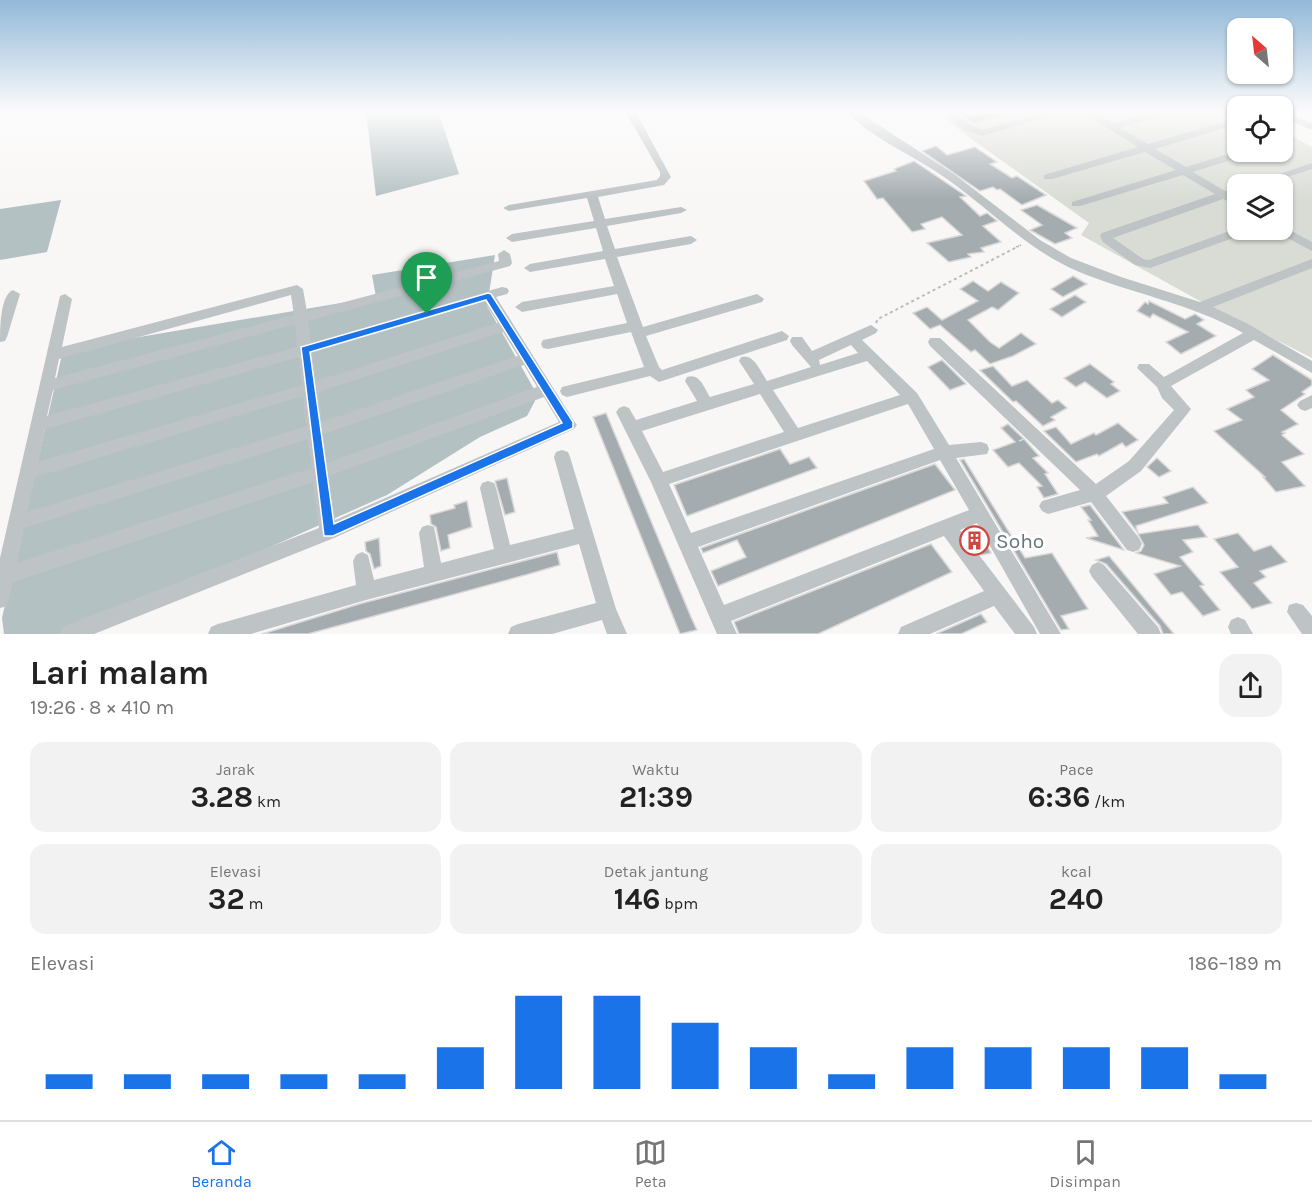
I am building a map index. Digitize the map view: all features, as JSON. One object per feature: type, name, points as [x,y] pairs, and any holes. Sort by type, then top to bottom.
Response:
[{"type":"street","points":[[509,208],[660,183],[666,177],[646,141]]},
{"type":"street","points":[[894,141],[952,178],[1030,240],[1069,262],[1201,307],[1312,368]]},
{"type":"street","points":[[1134,141],[1227,197]]},
{"type":"street","points":[[1048,177],[1168,141]]},
{"type":"street","points":[[1076,204],[1227,158]]},
{"type":"street","points":[[1287,174],[1312,166]]},
{"type":"street","points":[[1227,194],[1108,234],[1107,239],[1139,262],[1150,264],[1227,236]]},
{"type":"street","points":[[591,195],[621,289],[653,370],[659,376],[782,336]]},
{"type":"street","points":[[512,238],[681,210]]},
{"type":"street","points":[[1293,236],[1312,247]]},
{"type":"street","points":[[530,268],[691,240]]},
{"type":"street","points":[[46,386],[506,263],[504,254]]},
{"type":"street","points":[[1201,307],[1312,263]]},
{"type":"street","points":[[53,355],[297,289],[328,532]]},
{"type":"street","points":[[522,307],[621,289]]},
{"type":"street","points":[[38,425],[305,350],[495,293],[506,326],[569,425],[328,532],[70,634]]},
{"type":"street","points":[[0,336],[4,310],[13,294]]},
{"type":"street","points":[[0,599],[65,299]]},
{"type":"street","points":[[548,344],[637,330],[757,299]]},
{"type":"street","points":[[27,472],[310,388],[506,326]]},
{"type":"street","points":[[810,358],[854,340],[871,330]]},
{"type":"street","points":[[1162,384],[1253,334]]},
{"type":"street","points":[[854,340],[912,397],[1051,634]]},
{"type":"street","points":[[797,341],[820,371]]},
{"type":"street","points":[[935,342],[1095,494],[1133,544]]},
{"type":"street","points":[[633,428],[706,403],[765,388],[869,356]]},
{"type":"street","points":[[16,523],[316,430],[527,358]]},
{"type":"street","points":[[746,361],[795,436]]},
{"type":"street","points":[[1048,506],[1095,494],[1135,466],[1181,412],[1183,408],[1180,404],[1167,394],[1162,384],[1144,368]]},
{"type":"street","points":[[567,391],[653,370]]},
{"type":"street","points":[[692,381],[706,403]]},
{"type":"street","points":[[5,576],[322,472],[546,390]]},
{"type":"street","points":[[659,480],[912,397]]},
{"type":"street","points":[[624,412],[659,480],[727,634]]},
{"type":"street","points":[[686,543],[944,452],[981,449]]},
{"type":"street","points":[[562,457],[607,609],[617,634]]},
{"type":"street","points":[[488,488],[504,555]]},
{"type":"street","points":[[720,616],[980,514]]},
{"type":"street","points":[[947,527],[1027,634]]},
{"type":"street","points":[[428,532],[434,573]]},
{"type":"street","points":[[218,634],[366,591],[585,534]]},
{"type":"street","points":[[362,561],[366,591]]},
{"type":"street","points":[[1098,571],[1148,633]]},
{"type":"street","points":[[908,634],[997,595]]},
{"type":"street","points":[[518,634],[607,609]]},
{"type":"street","points":[[1296,612],[1312,631]]},
{"type":"path","points":[[871,330],[878,319],[1030,240]]},
{"type":"shaded area","points":[[369,141],[448,141],[459,174],[376,196]]},
{"type":"shaded area","points":[[974,141],[1227,141],[1227,162],[1293,162],[1293,141],[1300,141],[1312,147],[1312,358],[1198,300],[1081,235],[1089,223]]},
{"type":"shaded area","points":[[61,200],[47,252],[0,260],[0,209]]},
{"type":"shaded area","points":[[495,255],[487,306],[534,389],[535,401],[527,416],[480,437],[387,495],[75,634],[4,634],[2,618],[63,350],[376,297],[372,275]]},
{"type":"building","points":[[936,146],[947,155],[975,147],[997,162],[990,164],[1012,178],[1017,176],[1046,195],[1022,205],[1000,189],[993,187],[980,191],[922,151]]},
{"type":"building","points":[[914,161],[966,196],[960,197],[980,216],[987,213],[997,221],[983,226],[1001,242],[981,248],[984,252],[968,254],[971,257],[949,262],[927,243],[962,235],[942,217],[921,224],[925,229],[912,232],[883,198],[877,199],[864,181],[896,171],[894,169]]},
{"type":"building","points":[[1037,205],[1077,228],[1065,233],[1072,238],[1055,244],[1030,230],[1042,225],[1021,210]]},
{"type":"building","points":[[1073,276],[1087,284],[1063,297],[1051,289]]},
{"type":"building","points":[[973,281],[988,291],[1001,282],[1019,293],[998,310],[992,307],[968,320],[990,342],[999,348],[1021,333],[1036,344],[1013,356],[990,364],[975,350],[971,352],[940,325],[930,329],[913,313],[927,307],[942,320],[978,301],[960,289]]},
{"type":"building","points":[[1075,295],[1086,302],[1062,317],[1050,309]]},
{"type":"building","points":[[1149,301],[1185,319],[1195,314],[1204,320],[1197,324],[1216,336],[1181,354],[1166,342],[1188,332],[1153,314],[1150,318],[1137,311]]},
{"type":"building","points":[[1273,355],[1312,380],[1312,385],[1302,392],[1305,394],[1281,410],[1298,424],[1282,432],[1285,433],[1282,435],[1304,454],[1282,462],[1305,486],[1276,492],[1263,477],[1265,477],[1214,431],[1242,420],[1227,409],[1254,397],[1246,390],[1269,380],[1252,369]]},
{"type":"building","points":[[942,360],[966,384],[950,390],[928,367]]},
{"type":"building","points":[[1090,364],[1114,382],[1111,384],[1120,391],[1107,398],[1085,382],[1076,387],[1064,378]]},
{"type":"building","points":[[993,366],[1012,386],[1027,380],[1052,403],[1058,400],[1067,408],[1051,417],[1055,420],[1043,426],[1016,401],[1013,402],[980,370]]},
{"type":"building","points":[[606,413],[697,630],[680,634],[593,417]]},
{"type":"building","points":[[1118,423],[1138,440],[1126,447],[1122,443],[1099,456],[1097,454],[1076,462],[1044,431],[1056,427],[1071,444],[1094,433],[1096,435]]},
{"type":"building","points":[[1008,424],[1039,456],[1033,458],[1048,473],[1045,474],[1058,494],[1044,498],[1037,487],[1042,486],[1019,463],[1008,467],[993,450],[1015,442],[1001,428]]},
{"type":"building","points":[[780,449],[790,464],[809,457],[817,468],[687,516],[674,485]]},
{"type":"building","points":[[1157,458],[1171,471],[1159,477],[1147,467]]},
{"type":"building","points":[[964,459],[1025,558],[1052,553],[1088,609],[1061,616],[1069,629],[1061,630],[960,460]]},
{"type":"building","points":[[935,464],[955,490],[718,586],[711,571],[746,557],[737,540],[703,553],[701,548]]},
{"type":"building","points":[[507,478],[515,512],[505,515],[495,481]]},
{"type":"building","points":[[1193,487],[1208,503],[1136,526],[1138,533],[1122,512],[1168,503],[1163,497]]},
{"type":"building","points":[[467,501],[472,527],[448,535],[450,548],[441,551],[436,527],[431,524],[430,515],[455,508],[454,505]]},
{"type":"building","points":[[1090,505],[1124,550],[1086,538],[1098,536],[1088,520],[1091,520],[1081,507]]},
{"type":"building","points":[[1198,525],[1207,537],[1183,540],[1193,552],[1180,557],[1204,585],[1200,586],[1220,610],[1203,616],[1182,592],[1171,595],[1154,574],[1180,566],[1136,553],[1141,551],[1144,545],[1138,534]]},
{"type":"building","points":[[976,526],[991,553],[982,555],[964,531]]},
{"type":"building","points":[[1238,533],[1254,551],[1271,545],[1287,562],[1260,571],[1266,577],[1254,583],[1272,603],[1252,609],[1220,572],[1238,567],[1214,539]]},
{"type":"building","points":[[379,538],[381,566],[374,569],[370,554],[366,551],[365,542]]},
{"type":"building","points":[[931,544],[952,572],[818,634],[739,634],[734,622]]},
{"type":"building","points":[[557,552],[560,565],[529,574],[308,634],[262,634],[359,604]]},
{"type":"building","points":[[1109,556],[1174,634],[1163,634],[1160,626],[1106,564],[1096,560]]},
{"type":"building","points":[[981,614],[987,622],[961,634],[936,634]]},
{"type":"place","name":"Soho","points":[[975,541]]},
{"type":"route","points":[[488,296],[569,425],[328,532],[305,350],[427,314],[488,296]]}]
